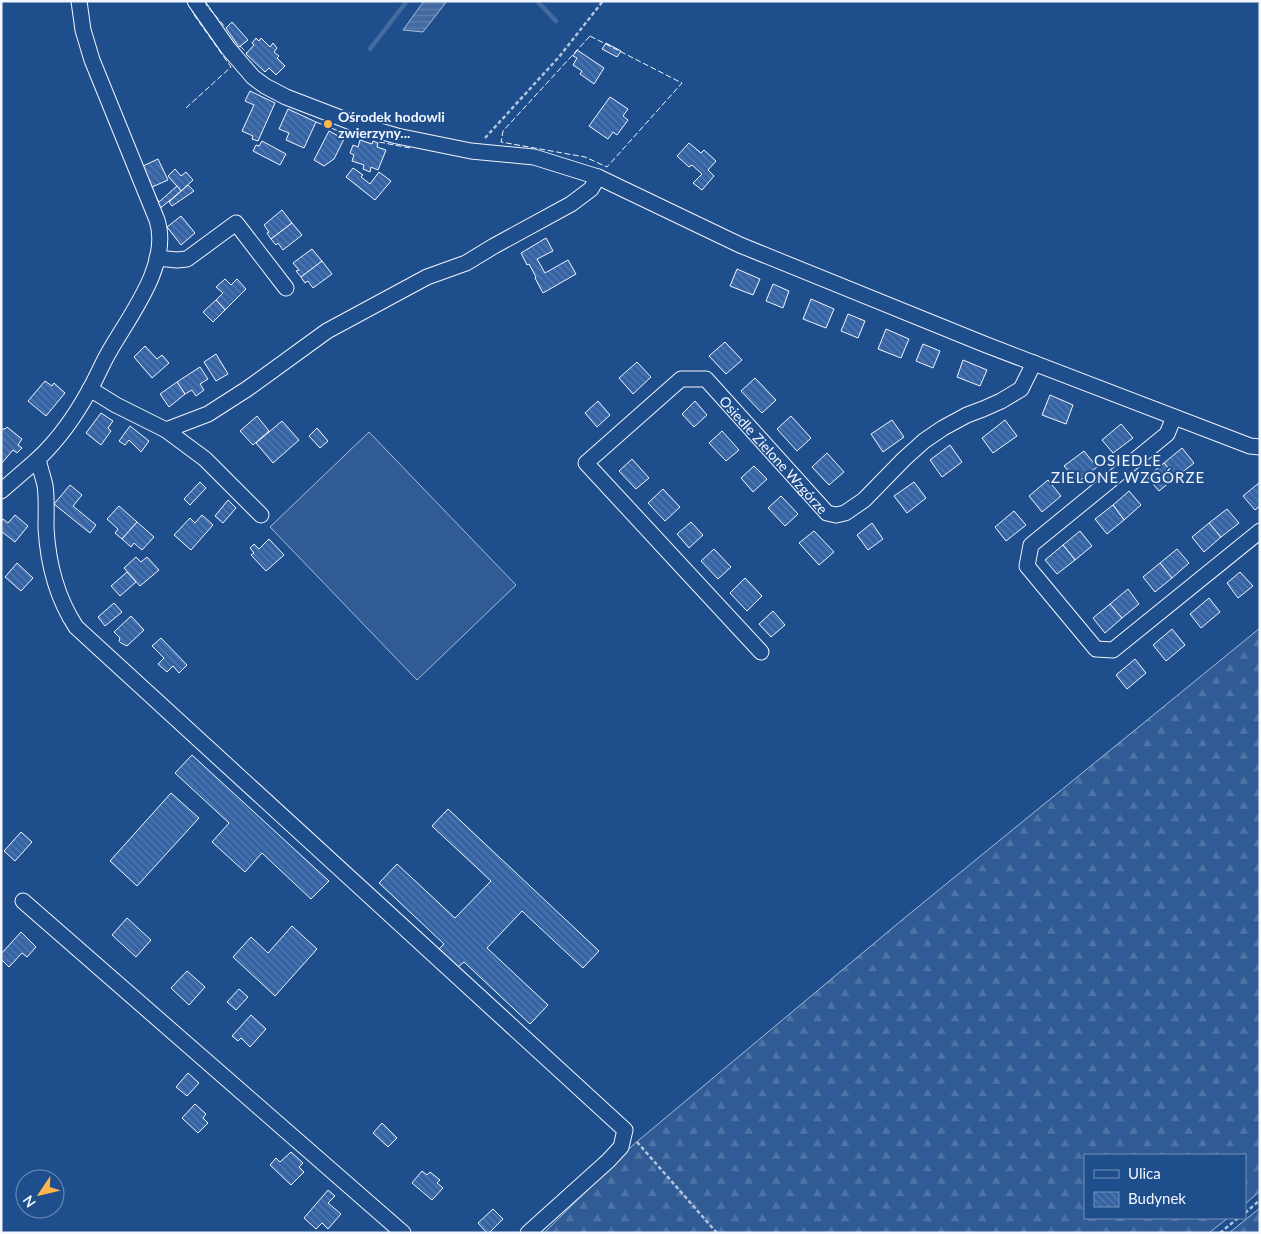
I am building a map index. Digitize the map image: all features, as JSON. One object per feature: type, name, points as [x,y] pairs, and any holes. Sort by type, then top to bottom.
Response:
[{"type":"street","points":[[1,491],[48,450],[76,413],[108,353],[139,301],[149,280],[159,247],[160,228],[92,60],[83,30],[79,1]]},
{"type":"street","points":[[195,1],[228,48],[253,77],[277,93],[359,125],[406,138],[471,151],[534,157],[598,177],[740,245],[984,344],[1250,446],[1260,447]]},
{"type":"street","points":[[166,430],[208,414],[247,389],[327,331],[427,277],[466,263],[571,204],[591,189],[598,177]]},
{"type":"street","points":[[157,258],[187,259],[236,223],[286,288]]},
{"type":"street","name":"Osiedle Zielone Wzgórze","points":[[761,652],[586,463],[680,379],[706,379],[827,514],[845,513],[864,500],[924,441],[967,415],[983,410],[1021,389],[1034,363]]},
{"type":"street","points":[[90,389],[116,405],[166,430],[205,459],[261,514]]},
{"type":"street","points":[[1174,417],[1167,434],[1031,545],[1027,566],[1096,649],[1113,650],[1260,530]]},
{"type":"street","points":[[38,459],[45,486],[46,531],[55,582],[59,595],[76,627],[625,1130],[621,1146],[608,1161],[528,1233]]},
{"type":"street","points":[[23,900],[403,1233]]},
{"type":"path","points":[[471,151],[487,137],[559,57],[603,1]]},
{"type":"path","points":[[625,1130],[717,1233]]},
{"type":"path","points":[[1246,1212],[1260,1200]]},
{"type":"path","points":[[1220,1233],[1237,1219]]},
{"type":"green space","points":[[369,432],[516,585],[417,680],[270,527]]},
{"type":"green space","points":[[1260,628],[1260,1191],[1246,1203],[1246,1154],[1084,1154],[1084,1219],[1227,1219],[1209,1233],[544,1233],[633,1145],[902,920]]},
{"type":"green space","points":[[1260,1208],[1260,1233],[1229,1233]]},
{"type":"shaded area","points":[[424,1],[447,1],[423,32],[403,30]]},
{"type":"building","points":[[232,22],[248,40],[239,47],[226,28]]},
{"type":"building","points":[[256,38],[259,41],[261,38],[270,47],[273,43],[277,48],[274,52],[285,66],[276,75],[269,68],[265,72],[246,54],[254,45],[252,43]]},
{"type":"building","points":[[606,43],[621,51],[617,57],[602,49]]},
{"type":"building","points":[[577,50],[604,68],[594,84],[580,74],[582,71],[573,65],[577,58],[573,56]]},
{"type":"building","points":[[250,91],[275,103],[258,141],[252,139],[253,136],[242,131],[254,105],[245,101]]},
{"type":"building","points":[[610,97],[628,109],[623,116],[628,120],[617,135],[613,132],[608,139],[589,126]]},
{"type":"building","points":[[288,109],[316,122],[304,148],[286,140],[289,133],[279,129]]},
{"type":"building","points":[[329,131],[344,139],[334,159],[324,166],[314,160]]},
{"type":"building","points":[[360,140],[372,144],[373,141],[378,143],[377,147],[386,150],[378,170],[371,167],[370,172],[363,169],[364,165],[352,161],[354,155],[350,153],[353,145],[358,147]]},
{"type":"building","points":[[262,141],[286,154],[280,165],[253,151],[256,145],[259,146]]},
{"type":"building","points":[[689,143],[701,153],[704,150],[716,161],[708,170],[714,176],[702,190],[693,183],[702,174],[692,165],[689,167],[677,156]]},
{"type":"building","points":[[158,159],[168,180],[152,187],[143,166]]},
{"type":"building","points":[[353,168],[363,175],[361,177],[370,184],[379,172],[391,181],[375,200],[346,177]]},
{"type":"building","points":[[175,169],[181,176],[186,172],[193,180],[181,191],[168,176]]},
{"type":"building","points":[[188,185],[194,191],[172,206],[169,202]]},
{"type":"building","points":[[177,186],[181,191],[157,211],[150,195],[154,193],[159,202]]},
{"type":"building","points":[[282,210],[292,223],[271,239],[264,225]]},
{"type":"building","points":[[181,216],[195,233],[181,245],[167,227]]},
{"type":"building","points":[[292,223],[302,235],[283,250],[278,243],[276,245],[271,239]]},
{"type":"building","points":[[546,238],[553,251],[537,259],[545,273],[568,260],[576,274],[543,293],[529,264],[527,265],[521,253]]},
{"type":"building","points":[[312,249],[322,261],[301,277],[296,271],[299,270],[293,263]]},
{"type":"building","points":[[322,261],[332,274],[313,288],[308,281],[305,283],[301,277]]},
{"type":"building","points":[[737,269],[760,279],[753,295],[730,286]]},
{"type":"building","points":[[225,279],[231,285],[237,279],[246,289],[225,310],[216,300],[223,293],[216,287]]},
{"type":"building","points":[[773,284],[789,291],[783,308],[766,301]]},
{"type":"building","points":[[811,299],[834,309],[826,328],[803,319]]},
{"type":"building","points":[[216,300],[225,310],[213,322],[203,312]]},
{"type":"building","points":[[848,314],[865,321],[858,338],[841,331]]},
{"type":"building","points":[[886,329],[909,339],[901,358],[878,349]]},
{"type":"building","points":[[725,342],[742,360],[726,374],[709,356]]},
{"type":"building","points":[[923,344],[940,351],[933,368],[916,361]]},
{"type":"building","points":[[145,346],[157,359],[162,355],[169,363],[152,378],[134,357]]},
{"type":"building","points":[[216,354],[228,374],[216,381],[204,362]]},
{"type":"building","points":[[963,360],[987,370],[980,386],[957,377]]},
{"type":"building","points":[[637,362],[651,377],[633,394],[619,378]]},
{"type":"building","points":[[200,367],[208,379],[200,384],[204,390],[196,396],[192,390],[185,394],[177,382]]},
{"type":"building","points":[[755,378],[776,400],[762,413],[741,391]]},
{"type":"building","points":[[45,381],[52,386],[54,383],[65,393],[46,416],[28,401]]},
{"type":"building","points":[[177,382],[185,394],[169,407],[160,394]]},
{"type":"building","points":[[1050,395],[1073,405],[1066,424],[1042,415]]},
{"type":"building","points":[[598,401],[610,415],[597,427],[585,413]]},
{"type":"building","points":[[695,401],[707,415],[694,427],[682,414]]},
{"type":"building","points":[[101,413],[113,421],[108,428],[111,431],[101,445],[86,433]]},
{"type":"building","points":[[257,416],[269,431],[253,445],[240,431]]},
{"type":"building","points":[[791,416],[811,438],[797,451],[777,429]]},
{"type":"building","points":[[892,420],[904,437],[883,452],[871,434]]},
{"type":"building","points":[[1005,420],[1017,436],[993,453],[982,438]]},
{"type":"building","points":[[282,421],[299,440],[273,463],[256,443]]},
{"type":"building","points":[[1121,424],[1133,438],[1113,453],[1102,440]]},
{"type":"building","points":[[130,426],[149,441],[141,452],[129,440],[125,445],[119,441]]},
{"type":"building","points":[[7,427],[22,439],[18,445],[22,448],[17,453],[13,450],[1,464],[1,429]]},
{"type":"building","points":[[317,428],[328,441],[320,448],[309,436]]},
{"type":"building","points":[[722,431],[739,450],[726,461],[709,443]]},
{"type":"building","points":[[950,445],[962,462],[942,477],[930,460]]},
{"type":"building","points":[[1182,448],[1194,463],[1176,477],[1164,463]]},
{"type":"building","points":[[1084,451],[1097,467],[1078,482],[1064,466]]},
{"type":"building","points":[[827,453],[844,472],[829,485],[812,467]]},
{"type":"building","points":[[632,459],[649,478],[636,489],[619,471]]},
{"type":"building","points":[[1164,463],[1176,477],[1159,491],[1147,477]]},
{"type":"building","points":[[754,466],[767,479],[753,492],[741,478]]},
{"type":"building","points":[[1048,480],[1061,496],[1042,512],[1029,496]]},
{"type":"building","points":[[200,482],[206,488],[190,505],[184,499]]},
{"type":"building","points":[[914,482],[926,498],[907,513],[894,496]]},
{"type":"building","points":[[1260,482],[1260,506],[1255,510],[1243,496]]},
{"type":"building","points":[[70,485],[82,495],[73,506],[96,525],[90,533],[54,504]]},
{"type":"building","points":[[663,489],[680,507],[665,521],[648,503]]},
{"type":"building","points":[[1129,491],[1141,505],[1124,520],[1113,505]]},
{"type":"building","points":[[781,496],[798,514],[785,526],[768,508]]},
{"type":"building","points":[[228,500],[236,508],[223,523],[215,516]]},
{"type":"building","points":[[1113,505],[1124,520],[1107,534],[1095,519]]},
{"type":"building","points":[[119,506],[137,522],[122,539],[115,533],[118,529],[107,519]]},
{"type":"building","points":[[1227,509],[1239,523],[1221,537],[1209,523]]},
{"type":"building","points":[[1014,511],[1026,525],[1006,541],[995,527]]},
{"type":"building","points":[[15,515],[28,526],[15,542],[1,531],[1,522],[3,519],[8,523]]},
{"type":"building","points":[[202,515],[213,525],[191,550],[174,535],[190,518],[195,523]]},
{"type":"building","points":[[137,522],[154,537],[142,550],[134,543],[131,547],[122,539]]},
{"type":"building","points":[[691,522],[703,535],[689,548],[677,534]]},
{"type":"building","points":[[872,523],[883,539],[868,550],[857,535]]},
{"type":"building","points":[[1209,523],[1221,537],[1204,552],[1192,537]]},
{"type":"building","points":[[814,531],[834,552],[819,565],[799,543]]},
{"type":"building","points":[[1080,531],[1092,546],[1075,560],[1063,545]]},
{"type":"building","points":[[269,539],[284,555],[266,571],[251,555],[254,553],[250,548],[254,544],[259,549]]},
{"type":"building","points":[[1063,545],[1075,560],[1057,574],[1045,560]]},
{"type":"building","points":[[714,549],[731,567],[718,579],[701,561]]},
{"type":"building","points":[[1177,549],[1189,563],[1172,578],[1160,563]]},
{"type":"building","points":[[136,557],[141,562],[147,557],[159,570],[140,586],[124,568]]},
{"type":"building","points":[[17,563],[33,578],[21,591],[5,577]]},
{"type":"building","points":[[1160,563],[1172,578],[1155,592],[1143,577]]},
{"type":"building","points":[[127,572],[136,582],[120,596],[111,586]]},
{"type":"building","points":[[1240,572],[1253,586],[1238,598],[1227,583]]},
{"type":"building","points":[[745,578],[762,596],[747,611],[730,593]]},
{"type":"building","points":[[1128,589],[1139,604],[1122,618],[1110,604]]},
{"type":"building","points":[[1209,598],[1220,612],[1201,628],[1190,614]]},
{"type":"building","points":[[114,603],[122,612],[105,626],[98,617]]},
{"type":"building","points":[[1110,604],[1122,618],[1105,633],[1093,618]]},
{"type":"building","points":[[773,611],[785,625],[771,637],[759,624]]},
{"type":"building","points":[[131,616],[144,630],[127,646],[119,641],[120,638],[114,632]]},
{"type":"building","points":[[1172,629],[1185,645],[1166,661],[1153,645]]},
{"type":"building","points":[[161,638],[187,665],[179,673],[173,666],[167,672],[158,664],[164,658],[152,646]]},
{"type":"building","points":[[1135,659],[1146,673],[1127,689],[1116,675]]},
{"type":"building","points":[[192,755],[329,881],[311,899],[262,853],[245,872],[212,842],[229,823],[175,773]]},
{"type":"building","points":[[171,793],[199,818],[137,886],[110,861]]},
{"type":"building","points":[[448,809],[599,951],[583,968],[522,911],[487,948],[548,1005],[530,1024],[464,962],[458,967],[439,949],[444,944],[379,883],[397,864],[455,918],[491,881],[432,826]]},
{"type":"building","points":[[21,832],[32,842],[15,861],[4,851]]},
{"type":"building","points":[[127,918],[151,940],[136,957],[112,935]]},
{"type":"building","points":[[292,926],[317,949],[275,996],[233,957],[251,937],[268,953]]},
{"type":"building","points":[[21,932],[36,947],[27,957],[22,953],[9,967],[1,959],[1,954]]},
{"type":"building","points":[[187,971],[205,987],[189,1005],[171,988]]},
{"type":"building","points":[[239,989],[248,997],[236,1010],[227,1002]]},
{"type":"building","points":[[251,1015],[266,1029],[250,1047],[241,1038],[238,1041],[232,1036]]},
{"type":"building","points":[[188,1073],[199,1083],[187,1096],[176,1087]]},
{"type":"building","points":[[195,1104],[206,1114],[203,1118],[208,1123],[198,1133],[182,1118]]},
{"type":"building","points":[[382,1123],[397,1138],[388,1147],[373,1133]]},
{"type":"building","points":[[291,1152],[303,1163],[299,1167],[304,1172],[291,1185],[270,1165],[276,1158],[280,1162]]},
{"type":"building","points":[[422,1171],[427,1175],[430,1172],[440,1180],[437,1183],[443,1188],[432,1200],[412,1183]]},
{"type":"building","points":[[328,1190],[335,1196],[328,1203],[341,1214],[328,1229],[322,1223],[316,1229],[304,1218]]},
{"type":"building","points":[[493,1209],[503,1219],[487,1233],[478,1223]]},
{"type":"waterway","points":[[370,49],[407,1]]},
{"type":"waterway","points":[[537,1],[556,21]]},
{"type":"fence","points":[[205,1],[226,28]]},
{"type":"fence","points":[[186,108],[231,67],[192,12]]},
{"type":"fence","points":[[590,36],[682,83],[607,167],[585,157],[501,142],[503,131],[590,36]]},
{"type":"fence","points":[[240,46],[247,53]]},
{"type":"fence","points":[[316,122],[346,134]]},
{"type":"fence","points":[[379,142],[410,148]]},
{"type":"place","name":"Ośrodek hodowli zwierzyny...","points":[[328,124]]},
{"type":"district","name":"OSIEDLE ZIELONE WZGÓRZE","points":[[1128,468]]}]
